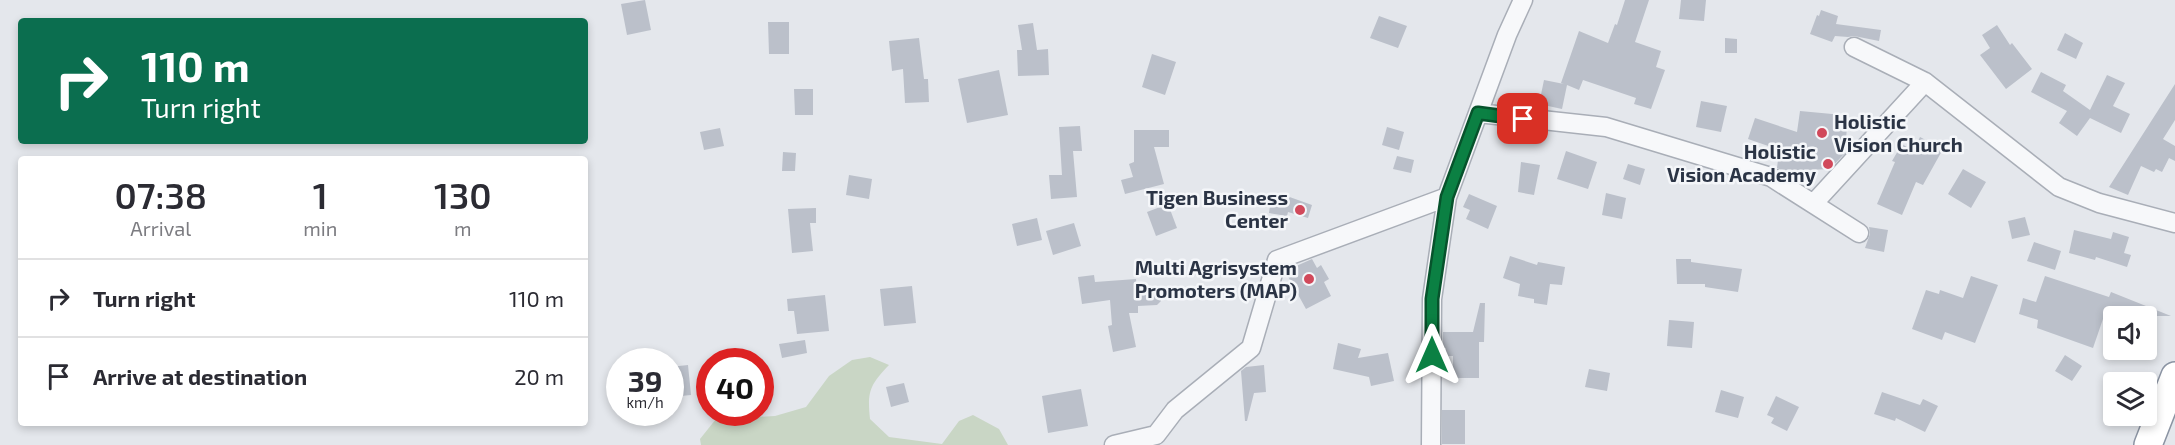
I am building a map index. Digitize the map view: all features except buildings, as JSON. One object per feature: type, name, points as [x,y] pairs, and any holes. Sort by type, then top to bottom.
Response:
[{"type":"highway","points":[[2148,445],[2175,376]]},
{"type":"street","points":[[1431,445],[1432,299],[1447,197],[1507,35],[1523,0]]},
{"type":"street","points":[[1854,47],[1925,82],[2059,187],[2099,203],[2175,223]]},
{"type":"street","points":[[1814,203],[1925,82]]},
{"type":"street","points":[[1478,113],[1606,127],[1771,177],[1859,233]]},
{"type":"street","points":[[1114,445],[1156,435],[1175,410],[1251,348],[1277,260],[1339,239],[1447,197]]},
{"type":"green space","points":[[870,357],[889,365],[874,383],[869,402],[870,419],[889,437],[942,444],[959,421],[973,415],[999,429],[1008,445],[701,445],[700,439],[710,426],[774,426],[774,416],[806,407],[829,376],[852,360]]},
{"type":"place","name":"Holistic Vision Church","points":[[1822,133]]},
{"type":"place","name":"Holistic Vision Academy","points":[[1828,164]]},
{"type":"place","name":"Tigen Business Center","points":[[1300,210]]},
{"type":"place","name":"Multi Agrisystem Promoters (MAP)","points":[[1309,279]]},
{"type":"route","points":[[1432,355],[1432,299],[1447,197],[1478,113],[1523,119]]}]
